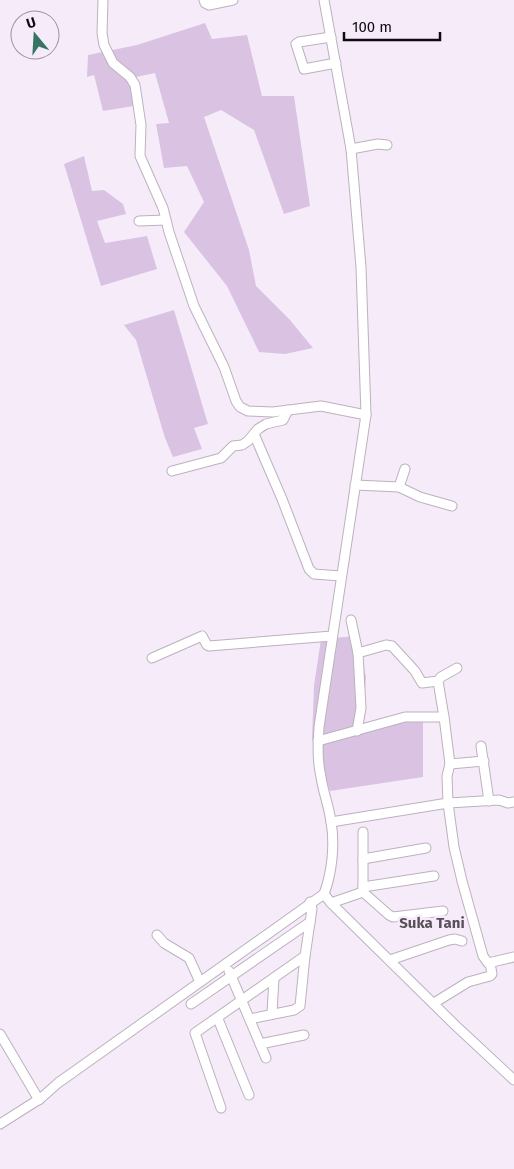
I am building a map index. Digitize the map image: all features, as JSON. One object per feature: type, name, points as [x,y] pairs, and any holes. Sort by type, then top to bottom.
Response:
[{"type":"street","points":[[102,0],[104,45],[113,63],[130,77],[134,85],[141,126],[140,156],[158,194],[194,306],[224,367],[236,401],[240,407],[248,411],[273,412],[321,406],[366,415]]},
{"type":"street","points":[[204,0],[209,6],[233,0]]},
{"type":"street","points":[[191,1004],[229,971],[311,913],[324,894],[329,880],[332,822],[320,774],[318,741],[366,415],[361,267],[351,149],[324,0]]},
{"type":"street","points":[[331,37],[298,42],[296,44],[304,70],[336,63]]},
{"type":"street","points":[[351,149],[378,144],[387,145]]},
{"type":"street","points":[[139,222],[166,220]]},
{"type":"street","points":[[172,472],[221,458],[230,448],[244,444],[266,424],[283,420],[288,410]]},
{"type":"street","points":[[254,434],[282,499],[309,570],[314,574],[341,576]]},
{"type":"street","points":[[399,487],[405,469]]},
{"type":"street","points":[[355,485],[399,487],[420,497],[452,506]]},
{"type":"street","points":[[351,620],[358,653],[361,708],[357,731]]},
{"type":"street","points":[[152,658],[200,636],[203,637],[209,646],[332,636]]},
{"type":"street","points":[[358,653],[386,645],[392,646],[415,671],[422,683],[438,681],[441,677],[457,668]]},
{"type":"street","points":[[438,681],[450,764],[447,776],[448,804],[462,881],[486,962],[490,963],[514,958]]},
{"type":"street","points":[[318,741],[405,717],[444,717]]},
{"type":"street","points":[[481,746],[489,801]]},
{"type":"street","points":[[450,764],[484,761]]},
{"type":"street","points":[[332,822],[448,804],[498,800],[508,803],[514,802]]},
{"type":"street","points":[[363,832],[363,889],[389,915],[394,917],[444,911]]},
{"type":"street","points":[[363,859],[426,848]]},
{"type":"street","points":[[331,903],[363,889],[434,876]]},
{"type":"street","points":[[324,894],[504,1073],[514,1080]]},
{"type":"street","points":[[250,1019],[294,1010],[300,1006],[311,913]]},
{"type":"street","points":[[0,1123],[40,1099],[58,1083],[200,982],[229,971],[311,913]]},
{"type":"street","points":[[157,935],[164,943],[189,958],[200,982]]},
{"type":"street","points":[[390,960],[449,940],[462,941]]},
{"type":"street","points":[[222,1108],[195,1035],[305,956]]},
{"type":"street","points":[[434,1004],[468,982],[490,976],[492,974],[490,963]]},
{"type":"street","points":[[229,971],[266,1058]]},
{"type":"street","points":[[272,1013],[274,978]]},
{"type":"street","points":[[218,1019],[249,1095]]},
{"type":"street","points":[[0,1034],[40,1099]]},
{"type":"street","points":[[260,1044],[304,1035]]},
{"type":"street","points":[[504,1073],[514,1070]]},
{"type":"shaded area","points":[[205,23],[212,39],[247,35],[262,96],[294,96],[310,206],[284,214],[254,130],[221,110],[204,117],[249,250],[256,286],[290,320],[313,348],[285,354],[259,352],[227,286],[184,232],[204,202],[187,166],[164,168],[156,124],[169,123],[155,73],[136,77],[140,105],[103,111],[94,75],[87,77],[88,55],[137,45]]},
{"type":"shaded area","points":[[84,156],[92,191],[104,190],[123,204],[126,214],[97,221],[105,243],[147,236],[157,269],[101,286],[64,164]]},
{"type":"shaded area","points":[[174,310],[208,424],[194,428],[202,449],[173,457],[165,438],[136,340],[124,325]]},
{"type":"shaded area","points":[[356,636],[366,677],[362,727],[423,719],[423,777],[330,791],[312,738],[314,686],[321,639]]},
{"type":"district","name":"Suka Tani","points":[[432,923]]}]
